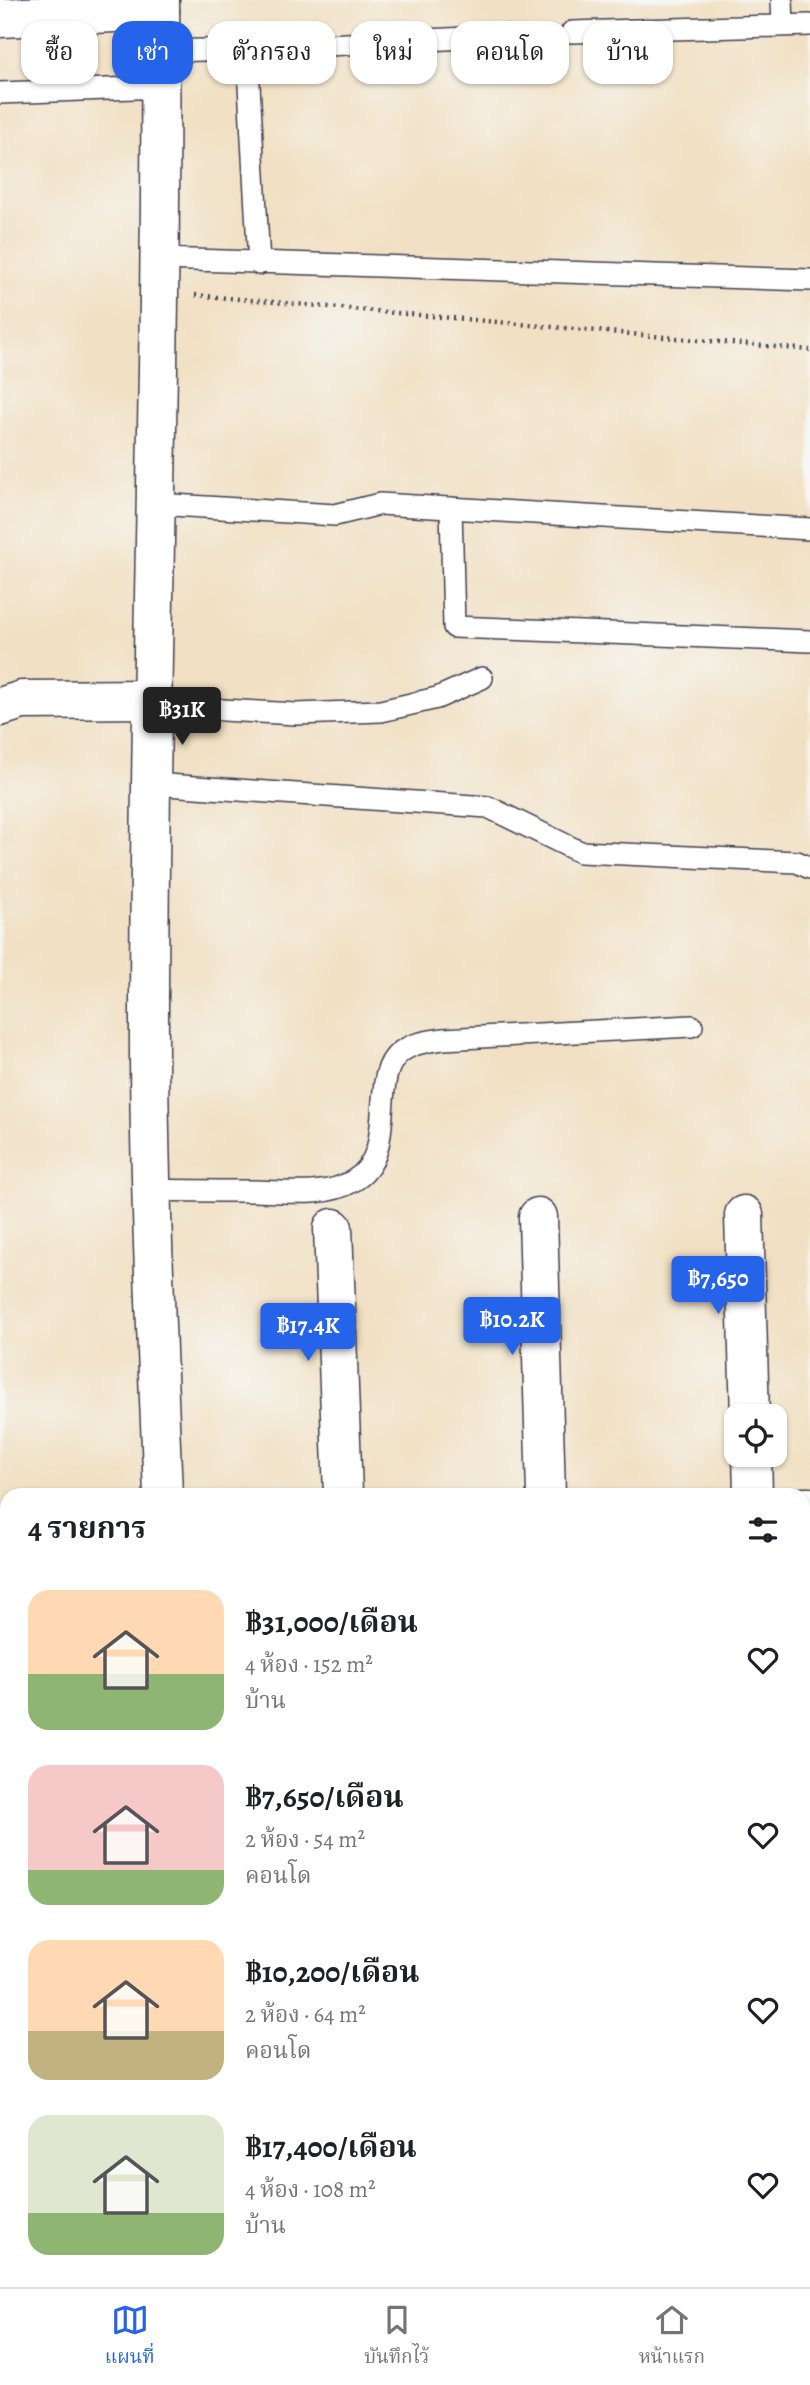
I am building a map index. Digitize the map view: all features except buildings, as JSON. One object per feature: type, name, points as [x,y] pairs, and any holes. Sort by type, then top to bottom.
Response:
[{"type":"street","points":[[0,18],[160,6]]},
{"type":"street","points":[[162,84],[152,699],[151,1191],[163,1488]]},
{"type":"street","points":[[0,706],[22,700],[152,699]]},
{"type":"street","points":[[744,1215],[750,1404]]},
{"type":"street","points":[[538,1217],[546,1488]]},
{"type":"street","points":[[333,1228],[343,1488]]},
{"type":"street","points":[[752,1467],[753,1488]]},
{"type":"lane","points":[[782,0],[783,25]]},
{"type":"lane","points":[[572,32],[810,25]]},
{"type":"lane","points":[[336,45],[451,39]]},
{"type":"lane","points":[[0,93],[112,76]]},
{"type":"lane","points":[[249,84],[259,264]]},
{"type":"lane","points":[[160,275],[259,264],[810,280]]},
{"type":"lane","points":[[156,504],[334,514],[380,504],[810,529]]},
{"type":"lane","points":[[451,508],[454,626],[810,641]]},
{"type":"lane","points":[[152,699],[223,710],[296,714],[381,710],[437,698],[482,678]]},
{"type":"lane","points":[[152,784],[488,807],[580,852],[797,862],[810,868]]},
{"type":"lane","points":[[151,1191],[324,1191],[354,1181],[370,1165],[380,1141],[385,1083],[391,1065],[400,1052],[417,1044],[443,1039],[692,1026]]},
{"type":"path","points":[[160,275],[810,350]]}]
